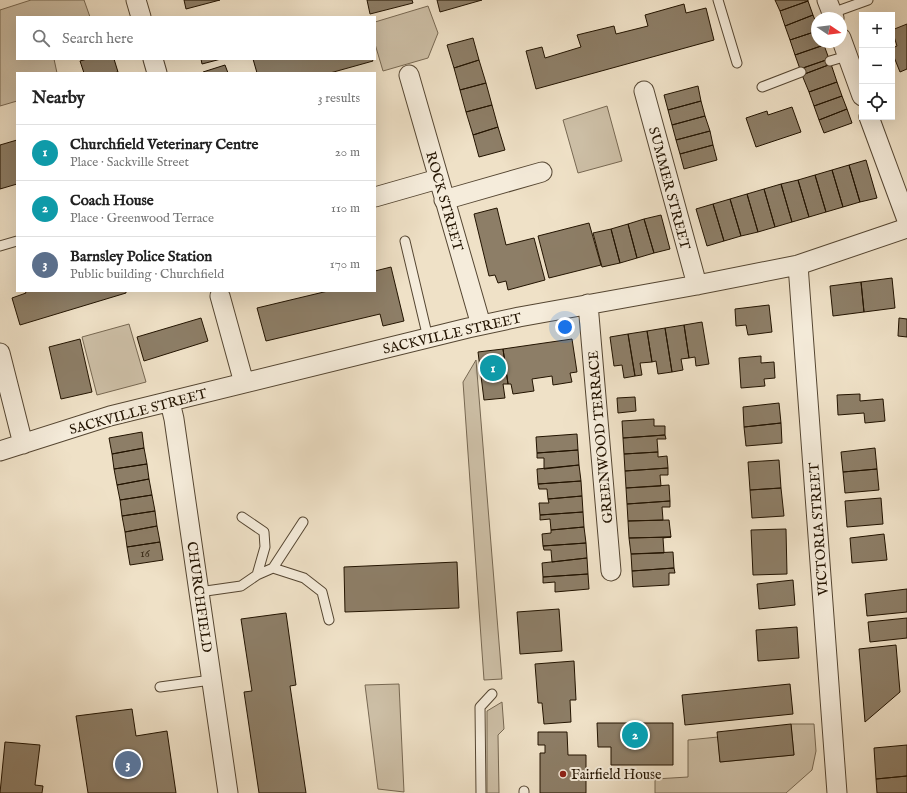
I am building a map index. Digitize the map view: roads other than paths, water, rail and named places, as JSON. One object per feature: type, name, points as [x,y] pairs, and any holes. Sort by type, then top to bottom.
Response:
[{"type":"street","points":[[136,0],[141,16]]},
{"type":"street","points":[[839,52],[859,90]]},
{"type":"street","points":[[153,60],[157,72]]},
{"type":"street","name":"ROCK STREET","points":[[409,76],[481,325]]},
{"type":"street","name":"SUMMER STREET","points":[[644,91],[697,285]]},
{"type":"street","points":[[871,120],[907,220]]},
{"type":"street","points":[[444,200],[542,172]]},
{"type":"street","points":[[376,197],[438,179]]},
{"type":"street","name":"SACKVILLE STREET","points":[[0,451],[110,416],[481,325],[697,285],[798,264],[907,228]]},
{"type":"street","name":"VICTORIA STREET","points":[[798,264],[838,793]]},
{"type":"street","points":[[220,296],[244,383]]},
{"type":"street","name":"GREENWOOD TERRACE","points":[[588,304],[611,571]]},
{"type":"street","points":[[0,353],[23,444]]},
{"type":"street","name":"CHURCHFIELD","points":[[170,402],[174,419],[228,793]]},
{"type":"lane","points":[[718,0],[737,63]]},
{"type":"lane","points":[[831,10],[868,0]]},
{"type":"lane","points":[[762,87],[801,72]]},
{"type":"lane","points":[[0,246],[16,241]]},
{"type":"lane","points":[[405,241],[428,338]]},
{"type":"lane","points":[[242,516],[264,532],[265,547],[257,575]]},
{"type":"lane","points":[[199,592],[241,586],[257,575],[273,568],[303,522]]},
{"type":"lane","points":[[273,568],[304,578],[322,592],[329,620]]},
{"type":"lane","points":[[160,687],[211,680]]},
{"type":"lane","points":[[481,793],[480,707],[492,694]]},
{"type":"place","name":"Churchfield Veterinary Centre","points":[[493,368]]},
{"type":"place","name":"Coach House","points":[[635,735]]},
{"type":"place","name":"Barnsley Police Station","points":[[128,764]]},
{"type":"place","name":"Fairfield House","points":[[563,774]]}]
